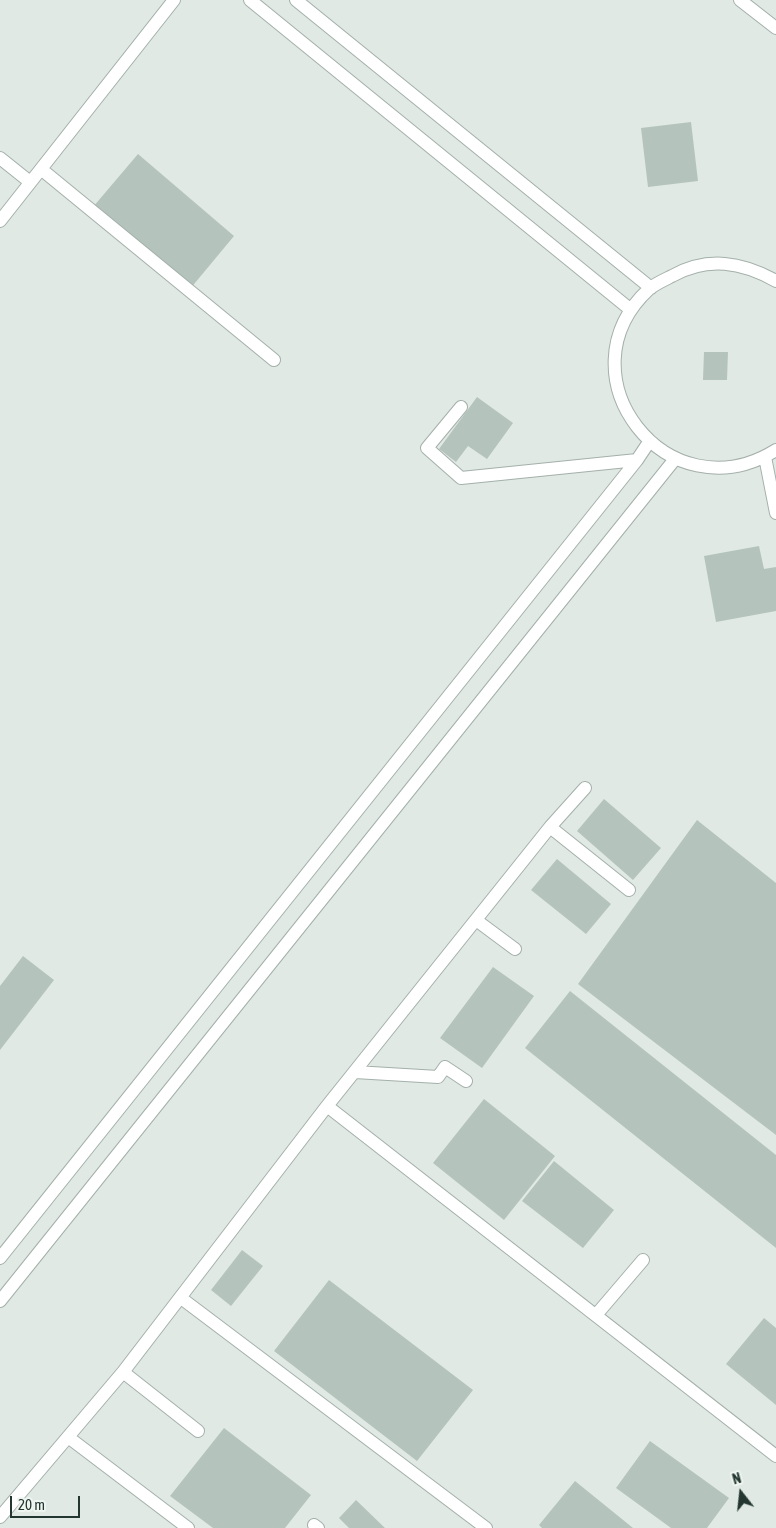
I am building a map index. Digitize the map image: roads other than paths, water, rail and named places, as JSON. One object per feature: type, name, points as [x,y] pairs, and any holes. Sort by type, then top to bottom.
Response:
[{"type":"lane","points":[[0,221],[174,0]]},
{"type":"lane","points":[[250,0],[631,310]]},
{"type":"lane","points":[[296,0],[650,288]]},
{"type":"lane","points":[[740,0],[776,28]]},
{"type":"lane","points":[[0,158],[30,182]]},
{"type":"lane","points":[[41,169],[274,360]]},
{"type":"lane","points":[[776,282],[754,269],[721,263],[687,268],[650,288],[631,310],[621,331],[615,361],[618,391],[630,418],[649,442],[675,459],[705,467],[736,466],[771,454],[776,513]]},
{"type":"lane","points":[[461,407],[427,448],[461,478],[637,460]]},
{"type":"lane","points":[[0,1258],[637,460],[649,442]]},
{"type":"lane","points":[[0,1301],[675,459]]},
{"type":"lane","points":[[0,1517],[123,1372],[327,1106],[550,827],[586,788]]},
{"type":"lane","points":[[550,827],[629,890]]},
{"type":"lane","points":[[476,920],[515,949]]},
{"type":"lane","points":[[354,1072],[438,1077],[445,1067],[466,1081]]},
{"type":"lane","points":[[327,1106],[776,1456]]},
{"type":"lane","points":[[596,1316],[643,1260]]},
{"type":"lane","points":[[181,1298],[486,1528]]},
{"type":"lane","points":[[123,1372],[198,1431]]},
{"type":"lane","points":[[68,1437],[188,1528]]}]
